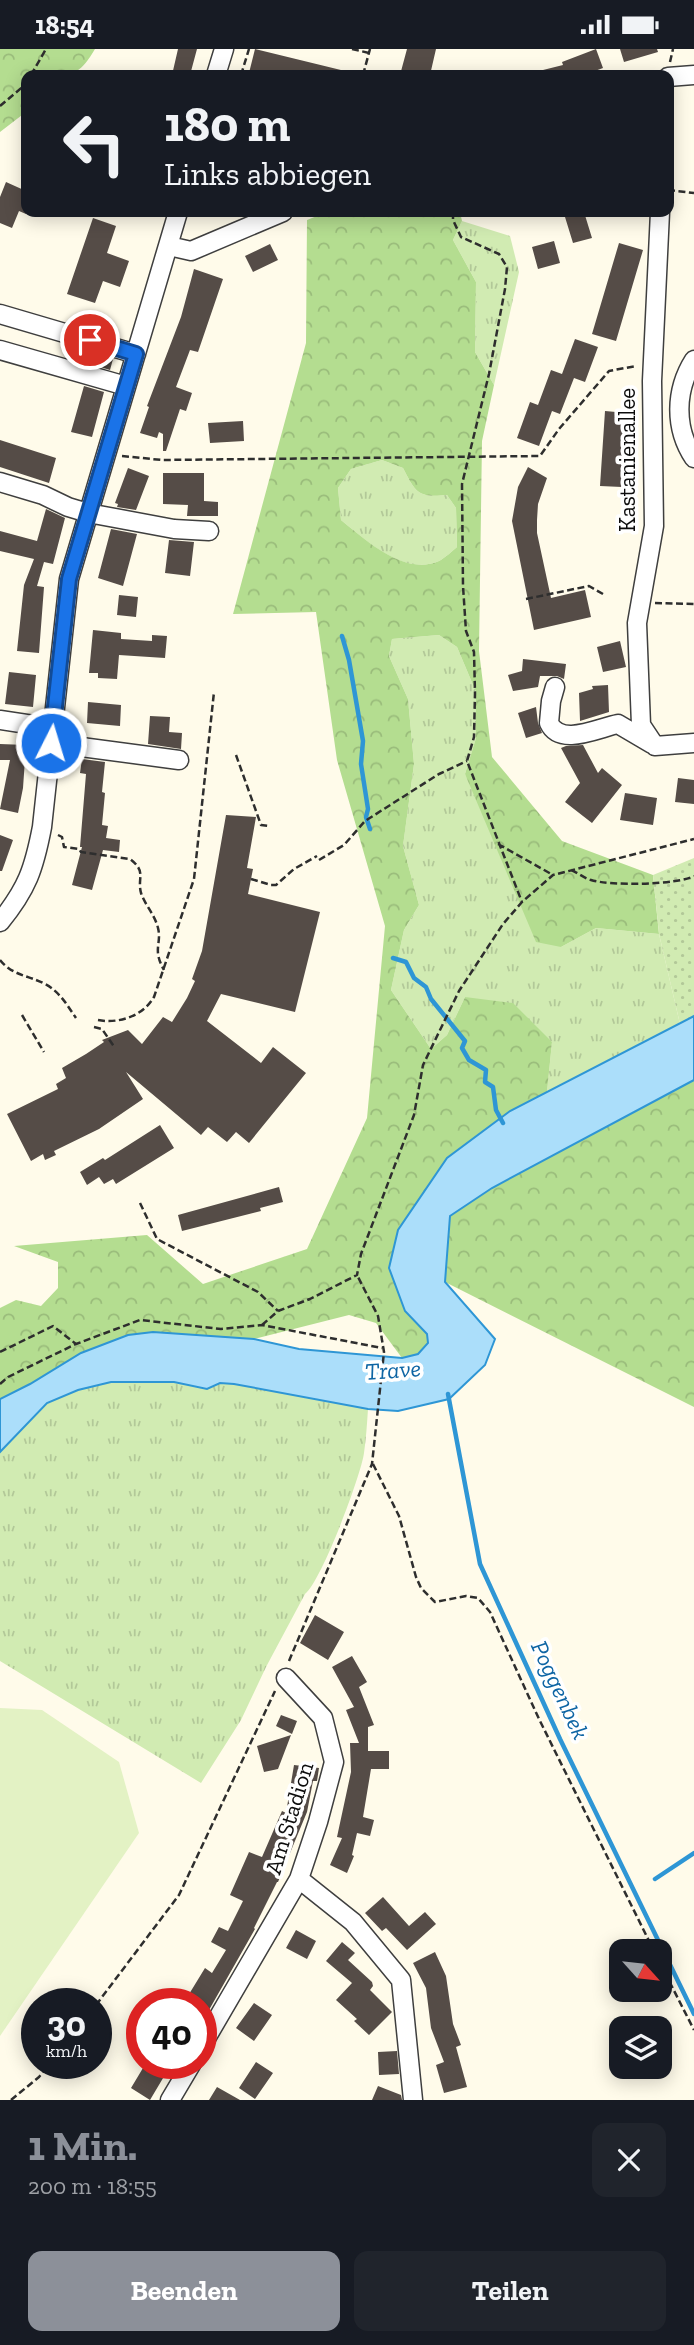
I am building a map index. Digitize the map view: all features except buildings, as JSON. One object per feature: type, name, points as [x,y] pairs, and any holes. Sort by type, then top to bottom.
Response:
[{"type":"street","points":[[218,70],[224,49]]},
{"type":"street","points":[[674,77],[694,75]]},
{"type":"street","points":[[0,922],[26,887],[35,864],[42,827],[69,579],[177,217]]},
{"type":"street","points":[[169,246],[191,251],[271,217]]},
{"type":"street","name":"Kastanienallee","points":[[654,746],[641,726],[637,623],[654,526],[652,381],[660,217]]},
{"type":"street","points":[[0,314],[136,354]]},
{"type":"street","points":[[0,350],[126,386]]},
{"type":"street","points":[[693,366],[681,390],[679,412],[681,431],[694,458]]},
{"type":"street","points":[[652,381],[681,390]]},
{"type":"street","points":[[0,482],[88,513],[174,529],[209,531]]},
{"type":"street","points":[[555,687],[549,723],[558,734],[568,736],[618,724],[654,746],[694,743]]},
{"type":"street","points":[[0,720],[52,736],[179,760]]},
{"type":"street","name":"Am Stadion","points":[[217,2020],[299,1879],[334,1762],[323,1717],[286,1678]]},
{"type":"street","points":[[299,1879],[353,1922],[401,1980],[413,2100]]},
{"type":"street","points":[[170,2100],[182,2079]]},
{"type":"path","points":[[34,70],[46,49]]},
{"type":"path","points":[[242,70],[248,49]]},
{"type":"path","points":[[352,49],[369,51],[364,70]]},
{"type":"path","points":[[0,106],[21,88]]},
{"type":"path","points":[[674,191],[694,193]]},
{"type":"path","points":[[453,217],[461,237],[499,254],[507,267],[489,374],[462,484],[463,586],[466,631],[474,652],[475,693],[474,737],[467,761],[522,902]]},
{"type":"path","points":[[105,454],[162,460],[540,456],[559,429],[609,371],[653,362]]},
{"type":"path","points":[[526,599],[589,586],[603,594]]},
{"type":"path","points":[[641,603],[694,604]]},
{"type":"path","points":[[98,1020],[113,1021],[143,1011],[154,997],[164,970],[194,879],[214,692]]},
{"type":"path","points":[[236,755],[261,825],[270,827]]},
{"type":"path","points":[[251,879],[276,885],[294,869],[344,845],[367,819],[439,774],[467,761]]},
{"type":"path","points":[[42,827],[62,837],[64,847],[130,859],[136,863],[142,875],[140,889],[158,928],[156,949],[164,970]]},
{"type":"path","points":[[109,1988],[178,1895],[234,1782],[272,1695],[286,1678],[289,1656],[372,1464],[383,1350],[378,1316],[357,1275],[360,1254],[414,1115],[424,1065],[459,991],[503,923],[553,875],[694,839]]},
{"type":"path","points":[[498,843],[553,875]]},
{"type":"path","points":[[571,870],[593,881],[685,881],[694,876]]},
{"type":"path","points":[[0,960],[17,975],[46,985],[61,996],[76,1018]]},
{"type":"path","points":[[22,1015],[44,1052]]},
{"type":"path","points":[[94,1027],[102,1029],[115,1048]]},
{"type":"path","points":[[140,1203],[157,1240],[258,1292],[278,1311]]},
{"type":"path","points":[[262,1325],[278,1311],[310,1300],[357,1275]]},
{"type":"path","points":[[0,1384],[8,1377],[76,1343],[141,1320],[221,1329],[262,1325],[383,1350]]},
{"type":"path","points":[[0,1352],[53,1325],[76,1343]]},
{"type":"path","points":[[372,1464],[399,1516],[421,1588],[435,1602],[466,1597],[478,1598],[490,1612],[539,1719],[648,1939]]},
{"type":"path","points":[[672,1987],[694,2030]]},
{"type":"path","points":[[11,2100],[37,2079]]},
{"type":"green space","points":[[0,49],[95,49],[78,70],[21,70],[21,116],[0,132]]},
{"type":"green space","points":[[314,217],[461,217],[462,221],[453,240],[476,282],[475,352],[494,385],[482,441],[479,651],[492,757],[562,841],[653,875],[659,934],[596,928],[561,947],[536,942],[465,774],[476,738],[476,692],[457,647],[439,635],[392,639],[389,656],[408,699],[414,764],[403,846],[419,905],[404,930],[391,990],[431,1049],[447,1035],[465,997],[513,1003],[552,1042],[547,1092],[447,1158],[405,1311],[427,1334],[428,1343],[418,1354],[402,1358],[376,1323],[349,1315],[254,1339],[153,1332],[128,1335],[0,1399],[0,1308],[16,1300],[41,1306],[58,1288],[58,1262],[14,1246],[147,1235],[203,1284],[307,1249],[367,1118],[385,926],[337,760],[316,612],[233,614],[306,343],[307,220]],"holes":[[[382,460],[403,468],[411,483],[424,494],[447,495],[456,508],[457,547],[439,561],[413,564],[399,560],[374,546],[341,520],[338,488],[351,469]]]},
{"type":"green space","points":[[462,221],[510,236],[519,272],[494,385],[475,352],[476,282],[453,240]]},
{"type":"green space","points":[[382,460],[403,468],[419,492],[430,496],[447,495],[456,508],[457,547],[441,560],[412,564],[399,560],[374,546],[341,520],[338,488],[351,469]]},
{"type":"green space","points":[[439,635],[457,647],[476,692],[476,738],[465,774],[561,947],[596,928],[659,934],[680,1024],[547,1092],[552,1042],[465,997],[447,1035],[431,1049],[391,990],[404,930],[419,905],[403,846],[414,764],[408,699],[389,656],[392,639]]},
{"type":"green space","points":[[694,858],[694,1016],[680,1024],[659,934],[653,875]]},
{"type":"green space","points":[[694,1080],[694,1407],[445,1282],[450,1216],[492,1188]]},
{"type":"green space","points":[[111,1382],[174,1382],[207,1389],[220,1383],[234,1384],[368,1409],[361,1465],[330,1550],[266,1667],[241,1720],[201,1783],[0,1661],[0,1452],[47,1403],[78,1390]]},
{"type":"green space","points":[[0,1708],[42,1710],[119,1762],[139,1833],[33,1988],[21,1988],[21,2005],[0,2036]]},
{"type":"water","name":"Trave","points":[[694,1016],[694,1080],[492,1188],[450,1216],[445,1282],[495,1339],[485,1365],[449,1399],[398,1411],[368,1409],[234,1384],[220,1383],[207,1389],[174,1382],[111,1382],[78,1390],[47,1403],[0,1452],[0,1399],[81,1353],[128,1335],[153,1332],[254,1339],[299,1349],[402,1358],[418,1354],[428,1343],[427,1334],[405,1311],[389,1268],[398,1230],[447,1158],[510,1111]]},
{"type":"waterway","points":[[342,636],[349,660],[363,741],[361,764],[368,809],[366,817],[370,829]]},
{"type":"waterway","points":[[393,958],[406,962],[414,978],[426,987],[431,999],[465,1041],[462,1048],[469,1060],[486,1070],[485,1082],[493,1087],[496,1110],[503,1123]]},
{"type":"waterway","name":"Poggenbek","points":[[448,1394],[480,1564],[560,1739],[694,2014]]},
{"type":"waterway","points":[[655,1879],[694,1853]]},
{"type":"route","points":[[51,743],[69,579],[136,354],[90,340]]}]
